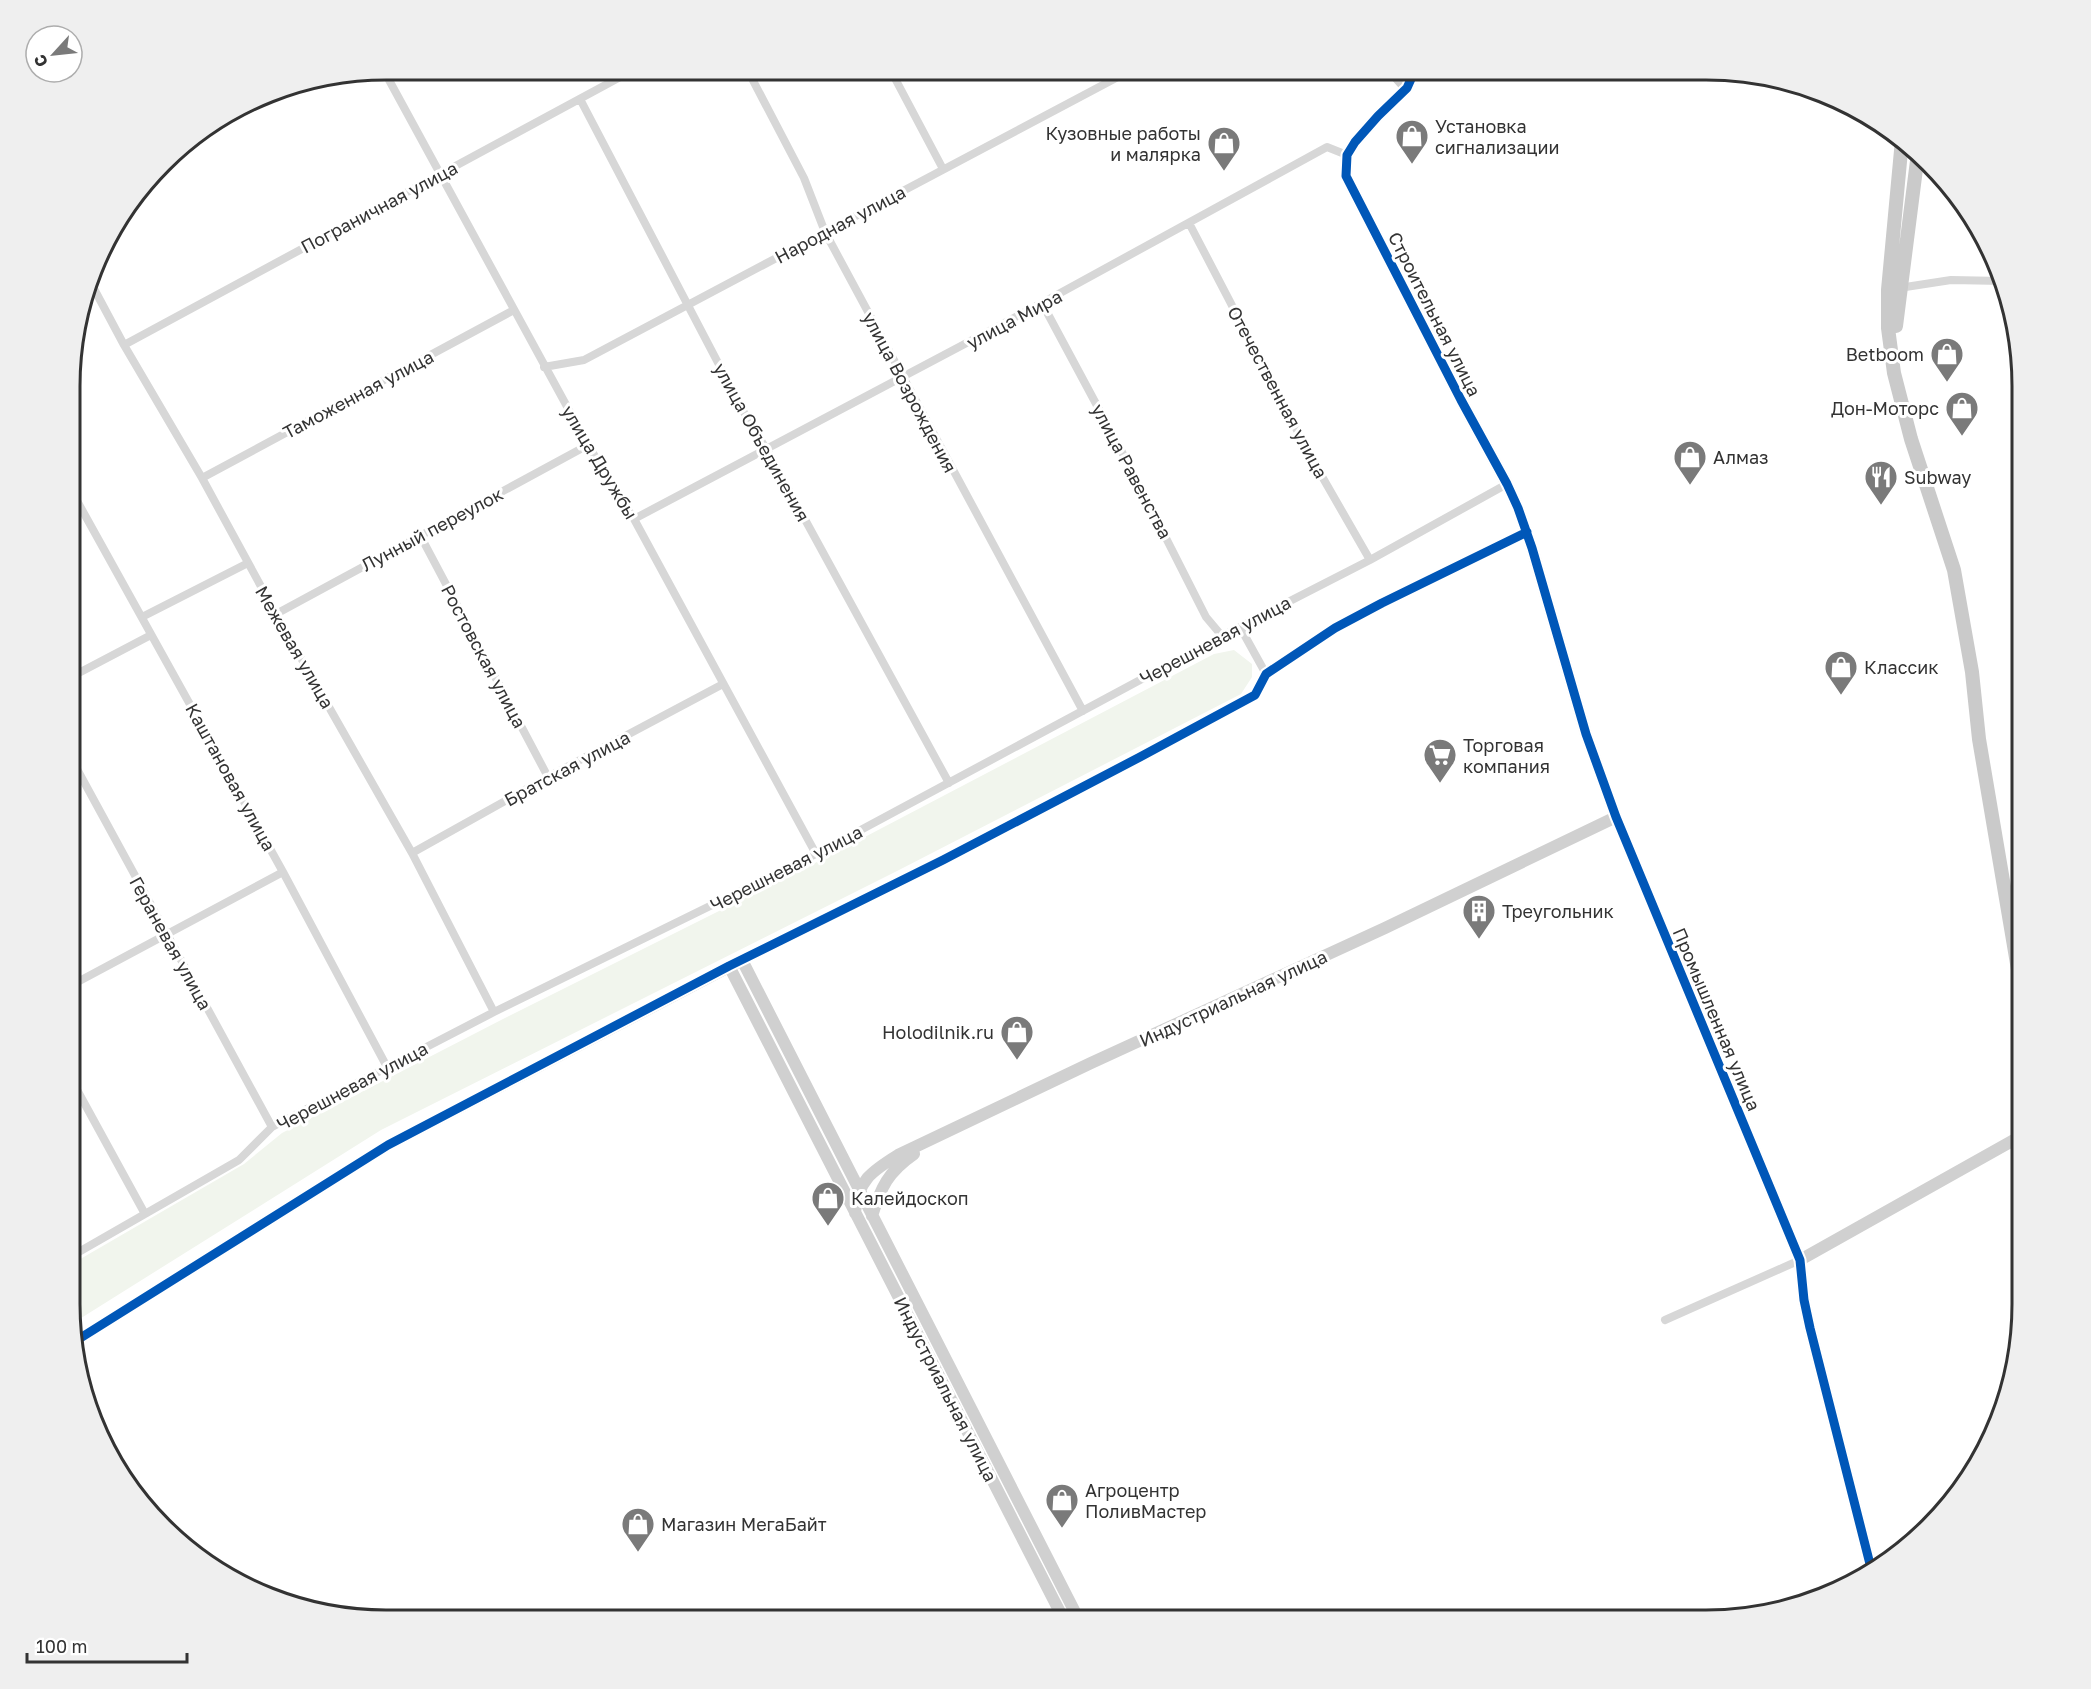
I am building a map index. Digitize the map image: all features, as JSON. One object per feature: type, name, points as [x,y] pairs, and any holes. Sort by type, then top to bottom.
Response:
[{"type":"main road","points":[[1901,150],[1888,290],[1888,328],[1894,373],[1911,439],[1954,570],[1972,672],[1979,739],[2012,934]]},
{"type":"main road","points":[[1894,373],[1899,288],[1916,164]]},
{"type":"street","name":"улица Дружбы","points":[[389,80],[544,367],[588,445],[634,519],[816,854]]},
{"type":"street","name":"Пограничная улица","points":[[124,345],[615,80]]},
{"type":"street","name":"улица Возрождения","points":[[753,80],[804,178],[825,232],[1083,711]]},
{"type":"street","points":[[896,80],[943,169]]},
{"type":"street","name":"Народная улица","points":[[544,367],[584,360],[1111,80]]},
{"type":"street","points":[[1400,80],[1407,88]]},
{"type":"street","points":[[1347,155],[1355,142],[1378,116],[1407,88],[1410,80]]},
{"type":"street","name":"улица Объединения","points":[[580,99],[749,422],[948,783]]},
{"type":"street","name":"улица Мира","points":[[634,519],[1042,303],[1327,147],[1347,155]]},
{"type":"street","name":"Строительная улица","points":[[1347,155],[1346,176],[1356,197],[1507,484]]},
{"type":"street","name":"Отечественная улица","points":[[1189,223],[1312,459],[1370,560]]},
{"type":"street","points":[[1899,288],[1951,280],[1993,281]]},
{"type":"street","name":"Межевая улица","points":[[95,290],[412,853],[494,1012]]},
{"type":"street","name":"улица Равенства","points":[[1042,303],[1131,469],[1206,617],[1222,636]]},
{"type":"street","name":"Таможенная улица","points":[[202,478],[514,310]]},
{"type":"street","name":"Лунный переулок","points":[[276,614],[588,445]]},
{"type":"street","name":"Промышленная улица","points":[[1507,484],[1527,532],[1586,734],[1616,817],[1800,1260],[1804,1300],[1810,1328],[1869,1562]]},
{"type":"street","name":"Черешневая улица","points":[[80,1251],[239,1160],[272,1127],[494,1012],[816,854],[1222,636],[1370,560],[1507,484]]},
{"type":"street","name":"Каштановая улица","points":[[80,506],[283,872],[387,1067]]},
{"type":"street","points":[[1149,752],[1255,695],[1266,674],[1335,628],[1527,532]]},
{"type":"street","name":"Ростовская улица","points":[[420,535],[548,777]]},
{"type":"street","points":[[142,617],[248,563]]},
{"type":"street","points":[[1240,627],[1266,674]]},
{"type":"street","points":[[80,672],[151,635]]},
{"type":"street","name":"Братская улица","points":[[412,853],[548,777],[723,684]]},
{"type":"street","points":[[81,1337],[388,1145],[729,966],[943,860],[1140,757]]},
{"type":"street","name":"Гераневая улица","points":[[80,775],[272,1127]]},
{"type":"street","name":"Индустриальная улица","points":[[859,1190],[876,1169],[898,1155],[1091,1063],[1385,928],[1616,817]]},
{"type":"street","points":[[80,981],[283,872]]},
{"type":"street","name":"Индустриальная улица","points":[[742,960],[872,1216],[967,1416]]},
{"type":"street","name":"Индустриальная улица","points":[[729,966],[855,1213],[1072,1610]]},
{"type":"street","points":[[80,1095],[145,1214]]},
{"type":"street","points":[[872,1216],[886,1178],[902,1163],[955,1127]]},
{"type":"street","points":[[1665,1320],[1800,1260],[2012,1141]]},
{"type":"street","points":[[855,1213],[859,1190]]},
{"type":"street","name":"Индустриальная улица","points":[[992,1464],[1059,1610]]},
{"type":"shaded area","points":[[1234,650],[1252,664],[1252,677],[1241,694],[899,870],[381,1130],[80,1319],[80,1259],[244,1164],[282,1133],[503,1019],[819,861],[1214,654]]},
{"type":"cycle path","points":[[1411,80],[1407,88],[1355,142],[1347,155],[1346,176],[1518,508],[1532,548],[1586,734],[1616,817],[1800,1260],[1804,1300],[1810,1328],[1869,1562]]},
{"type":"cycle path","points":[[81,1337],[388,1145],[729,966],[943,860],[1140,757],[1255,695],[1266,674],[1335,628],[1527,532]]},
{"type":"place","name":"Установка сигнализации","points":[[1412,165]]},
{"type":"place","name":"Кузовные работы и малярка","points":[[1224,172]]},
{"type":"place","name":"Betboom","points":[[1947,383]]},
{"type":"place","name":"Дон-Моторс","points":[[1962,437]]},
{"type":"place","name":"Алмаз","points":[[1690,486]]},
{"type":"place","name":"Subway","points":[[1881,506]]},
{"type":"place","name":"Классик","points":[[1841,696]]},
{"type":"place","name":"Торговая компания","points":[[1440,784]]},
{"type":"place","name":"Треугольник","points":[[1479,940]]},
{"type":"place","name":"Holodilnik.ru","points":[[1017,1061]]},
{"type":"place","name":"Калейдоскоп","points":[[828,1227]]},
{"type":"place","name":"Агроцентр ПоливМастер","points":[[1062,1529]]},
{"type":"place","name":"Магазин МегаБайт","points":[[638,1553]]}]
